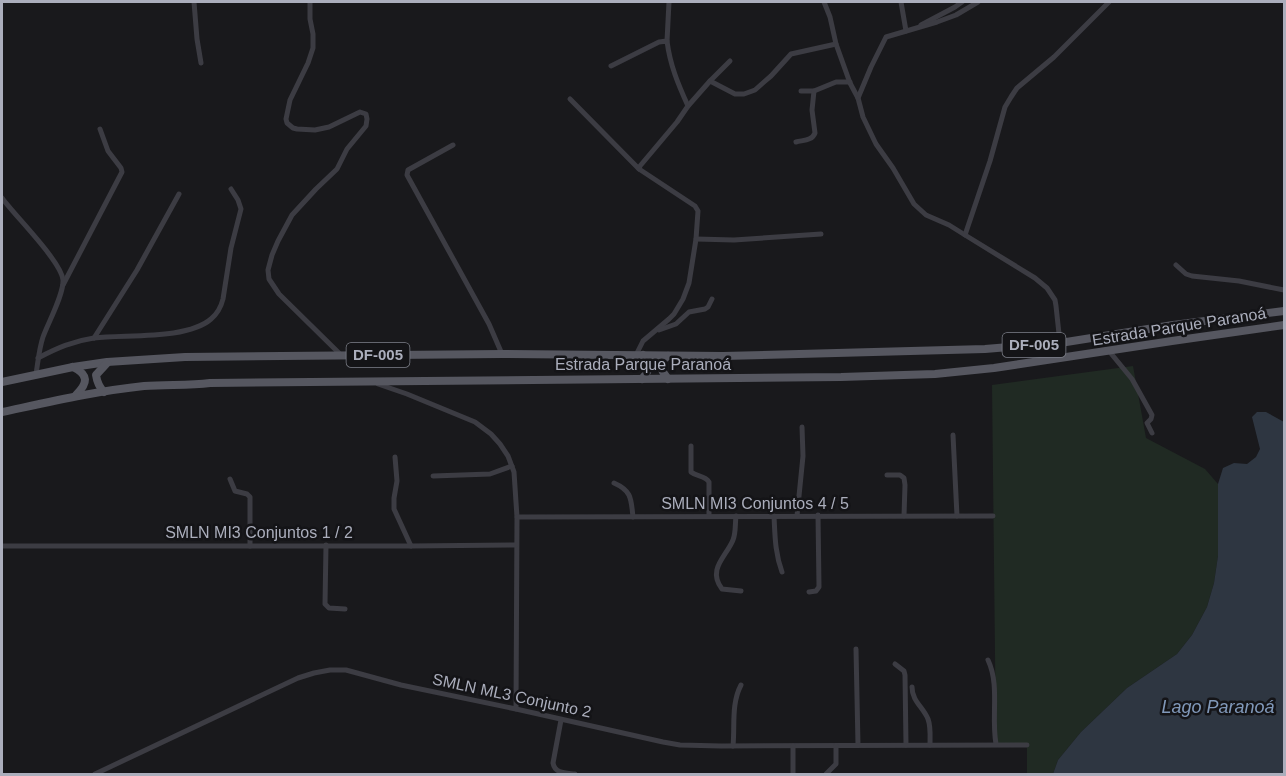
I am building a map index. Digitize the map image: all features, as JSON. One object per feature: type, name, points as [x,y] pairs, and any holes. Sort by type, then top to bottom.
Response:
[{"type":"main road","name":"Estrada Parque Paranoá","points":[[2,381],[107,362],[185,357],[502,354],[723,356],[985,350],[1060,343],[1173,325],[1284,311]]},
{"type":"main road","points":[[1172,341],[1180,332],[1173,325]]},
{"type":"main road","name":"Estrada Parque Paranoá","points":[[2,412],[76,396],[145,386],[210,383],[873,377],[935,374],[994,369],[1284,325]]},
{"type":"main road","points":[[639,355],[649,361],[650,366],[642,379]]},
{"type":"main road","points":[[668,356],[660,365],[668,379]]},
{"type":"main road","points":[[104,392],[97,382],[96,375],[107,362]]},
{"type":"main road","points":[[73,367],[80,370],[86,382],[76,396]]},
{"type":"street","points":[[194,2],[201,63]]},
{"type":"street","points":[[310,2],[313,51],[290,100],[287,123],[297,129],[315,130],[329,127],[360,112],[366,114],[367,124],[347,149],[335,173],[316,189],[292,215],[272,255],[268,274],[271,284],[279,294],[342,356]]},
{"type":"street","points":[[669,2],[667,41],[669,55],[674,76],[688,106]]},
{"type":"street","points":[[824,2],[863,117],[876,144],[914,204],[926,215],[949,225],[1035,278],[1047,288],[1055,300],[1060,343]]},
{"type":"street","points":[[901,2],[906,31]]},
{"type":"street","points":[[917,27],[962,2]]},
{"type":"street","points":[[858,98],[884,39],[956,15],[978,2]]},
{"type":"street","points":[[965,235],[1005,107],[1011,97],[1017,88],[1054,57],[1108,2]]},
{"type":"street","points":[[611,66],[659,42],[667,41]]},
{"type":"street","points":[[710,81],[735,94],[744,94],[755,90],[791,54],[837,44]]},
{"type":"street","points":[[639,169],[688,106],[730,61]]},
{"type":"street","points":[[801,91],[814,92],[836,82],[850,82]]},
{"type":"street","points":[[796,142],[814,136],[812,106],[814,92]]},
{"type":"street","points":[[570,99],[639,169],[696,207],[698,211],[689,283],[683,299],[674,314],[643,340],[639,355]]},
{"type":"street","points":[[36,374],[42,341],[62,286],[122,172],[122,168],[108,151],[100,129]]},
{"type":"street","points":[[453,145],[408,170],[407,175],[489,324],[502,354]]},
{"type":"street","points":[[38,358],[67,344],[94,338],[169,334],[204,324],[221,307],[225,291],[231,248],[241,209],[231,189]]},
{"type":"street","points":[[94,338],[148,251],[179,194]]},
{"type":"street","points":[[2,198],[57,266],[63,280],[62,286]]},
{"type":"street","points":[[696,239],[734,240],[821,234]]},
{"type":"street","points":[[1176,265],[1192,276],[1239,281],[1284,290]]},
{"type":"street","points":[[654,331],[676,324],[689,312],[705,309],[712,299]]},
{"type":"street","points":[[1109,351],[1132,379],[1152,415],[1148,423],[1152,433]]},
{"type":"street","points":[[368,380],[475,422],[501,444],[512,466],[517,517],[516,709]]},
{"type":"street","points":[[407,394],[410,381]]},
{"type":"street","points":[[797,516],[803,456],[802,427]]},
{"type":"street","points":[[953,435],[957,516]]},
{"type":"street","points":[[691,446],[691,472],[707,478],[709,482],[709,516]]},
{"type":"street","points":[[395,458],[397,481],[394,509],[411,546]]},
{"type":"street","points":[[433,476],[483,475],[512,466]]},
{"type":"street","points":[[886,475],[900,475],[904,478],[904,516]]},
{"type":"street","points":[[230,479],[235,491],[250,497],[250,546]]},
{"type":"street","points":[[614,483],[624,488],[629,494],[633,517]]},
{"type":"street","points":[[809,592],[816,591],[819,587],[818,515]]},
{"type":"street","points":[[736,516],[733,541],[719,562],[717,579],[722,589],[741,591]]},
{"type":"street","points":[[774,516],[775,544],[782,572]]},
{"type":"street","name":"SMLN MI3 Conjuntos 4 / 5","points":[[517,517],[993,516]]},
{"type":"street","name":"SMLN MI3 Conjuntos 1 / 2","points":[[2,546],[516,545]]},
{"type":"street","points":[[326,546],[325,604],[327,608],[345,609]]},
{"type":"street","points":[[856,649],[858,746]]},
{"type":"street","points":[[988,660],[994,676],[996,744]]},
{"type":"street","points":[[895,664],[904,671],[905,675],[906,745]]},
{"type":"street","name":"SMLN ML3 Conjunto 2","points":[[95,774],[298,678],[330,670],[346,670],[401,685],[680,745],[1027,745]]},
{"type":"street","points":[[733,746],[734,705],[741,685]]},
{"type":"street","points":[[912,687],[913,698],[927,718],[930,745]]},
{"type":"street","points":[[561,720],[553,767],[557,771],[575,774]]},
{"type":"street","points":[[793,746],[793,774]]},
{"type":"street","points":[[826,774],[836,764],[836,746]]},
{"type":"shaded area","points":[[1133,366],[1146,438],[1205,469],[1218,484],[1218,556],[1214,583],[1207,607],[1192,635],[1177,654],[1127,688],[1081,732],[1058,760],[1053,774],[1027,774],[1027,745],[996,744],[992,385]]},
{"type":"water","name":"Lago Paranoá","points":[[1257,412],[1266,412],[1284,422],[1284,774],[1053,774],[1058,760],[1081,732],[1127,688],[1177,654],[1192,635],[1207,607],[1214,583],[1218,556],[1218,484],[1223,468],[1234,463],[1247,464],[1256,457],[1260,449],[1252,417]]}]
